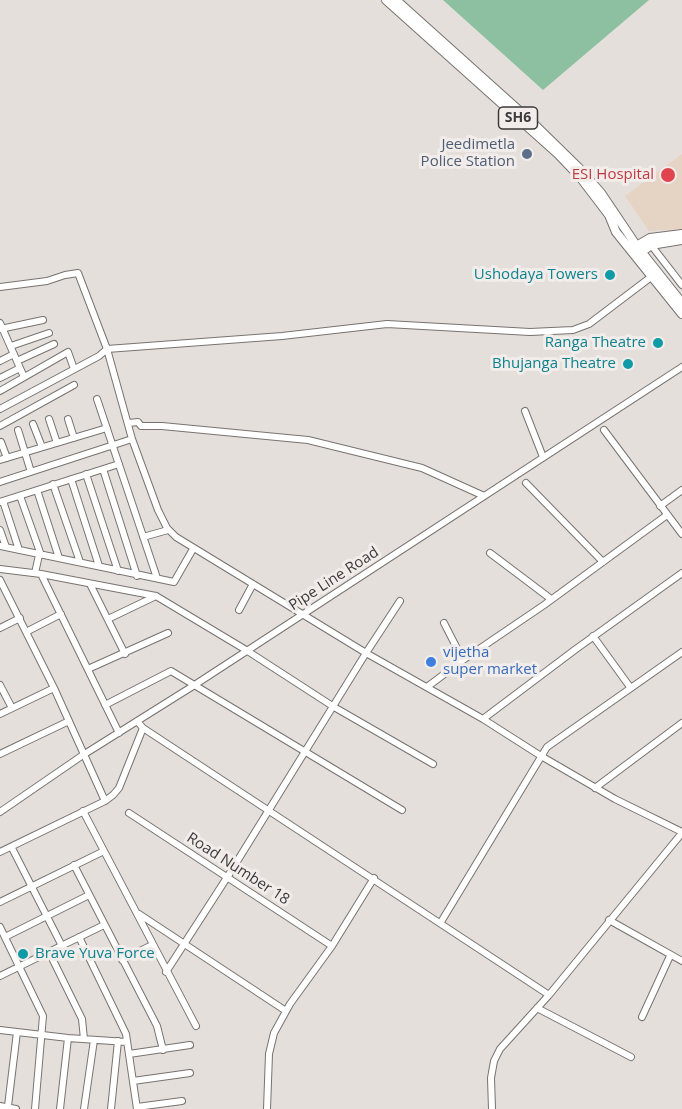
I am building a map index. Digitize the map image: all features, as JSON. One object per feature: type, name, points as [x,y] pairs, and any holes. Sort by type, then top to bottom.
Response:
[{"type":"main road","name":"SH6","points":[[386,0],[585,174],[628,233],[637,250],[682,303]]},
{"type":"main road","name":"SH6","points":[[396,0],[532,127],[580,177],[611,218],[616,232],[682,314]]},
{"type":"main road","points":[[611,218],[678,304],[682,314]]},
{"type":"main road","points":[[628,233],[650,242],[682,240]]},
{"type":"main road","points":[[637,250],[650,242],[682,234]]},
{"type":"street","points":[[650,242],[682,285]]},
{"type":"street","points":[[0,287],[46,281],[78,273],[107,349],[132,439],[158,510],[168,530],[193,549],[366,653],[483,719],[541,756],[596,788],[682,832],[549,995],[500,1049],[494,1062],[491,1078],[492,1109]]},
{"type":"street","points":[[0,409],[99,356],[107,349],[282,336],[387,324],[530,332],[573,330],[589,324],[651,277]]},
{"type":"street","points":[[24,377],[1,326],[43,320]]},
{"type":"street","points":[[0,344],[49,333]]},
{"type":"street","points":[[0,378],[17,361],[54,344]]},
{"type":"street","points":[[0,391],[68,352],[74,369]]},
{"type":"street","points":[[0,361],[17,361]]},
{"type":"street","name":"Pipe Line Road","points":[[0,812],[83,755],[193,686],[682,367]]},
{"type":"street","points":[[0,426],[74,385]]},
{"type":"street","points":[[97,399],[157,578]]},
{"type":"street","points":[[525,411],[543,457]]},
{"type":"street","points":[[50,418],[57,443]]},
{"type":"street","points":[[68,419],[74,438]]},
{"type":"street","points":[[129,423],[138,422],[141,426],[308,440],[422,468],[484,496]]},
{"type":"street","points":[[33,424],[42,447]]},
{"type":"street","points":[[2,442],[3,459],[107,428]]},
{"type":"street","points":[[18,430],[31,472]]},
{"type":"street","points":[[604,430],[682,534]]},
{"type":"street","points":[[0,482],[132,439]]},
{"type":"street","points":[[19,550],[1,502],[119,464]]},
{"type":"street","points":[[103,469],[137,576]]},
{"type":"street","points":[[86,474],[118,571]]},
{"type":"street","points":[[71,479],[99,566]]},
{"type":"street","points":[[526,483],[603,562]]},
{"type":"street","points":[[53,484],[80,562]]},
{"type":"street","points":[[37,490],[59,558]]},
{"type":"street","points":[[660,506],[682,490]]},
{"type":"street","points":[[20,496],[40,555],[38,574],[119,732]]},
{"type":"street","points":[[427,687],[667,515]]},
{"type":"street","points":[[0,530],[3,546],[174,582],[193,549]]},
{"type":"street","points":[[143,537],[168,530]]},
{"type":"street","points":[[490,554],[551,599]]},
{"type":"street","points":[[0,569],[156,596],[246,650],[334,707],[433,764]]},
{"type":"street","points":[[483,719],[593,636],[682,573]]},
{"type":"street","points":[[0,580],[54,688],[105,801]]},
{"type":"street","points":[[239,610],[253,584]]},
{"type":"street","points":[[90,585],[125,654]]},
{"type":"street","points":[[108,619],[156,596]]},
{"type":"street","points":[[166,972],[400,601]]},
{"type":"street","points":[[26,632],[61,615]]},
{"type":"street","points":[[0,628],[20,618]]},
{"type":"street","points":[[444,623],[463,660]]},
{"type":"street","points":[[88,669],[168,633]]},
{"type":"street","points":[[593,636],[630,687]]},
{"type":"street","points":[[441,922],[547,747],[682,652]]},
{"type":"street","points":[[105,705],[171,670],[193,686],[402,810]]},
{"type":"street","points":[[0,685],[12,708]]},
{"type":"street","points":[[0,714],[54,688]]},
{"type":"street","points":[[0,754],[69,721]]},
{"type":"street","points":[[137,721],[143,728],[549,995]]},
{"type":"street","points":[[596,788],[682,723]]},
{"type":"street","points":[[0,852],[105,801],[119,788],[143,728]]},
{"type":"street","points":[[83,811],[196,1026]]},
{"type":"street","name":"Road Number 18","points":[[129,813],[332,946]]},
{"type":"street","points":[[12,848],[62,946]]},
{"type":"street","points":[[0,902],[104,851]]},
{"type":"street","points":[[74,865],[157,1026],[163,1050]]},
{"type":"street","points":[[267,1109],[271,1043],[286,1011],[332,946],[374,878]]},
{"type":"street","points":[[5,937],[89,895]]},
{"type":"street","points":[[138,914],[286,1011]]},
{"type":"street","points":[[609,920],[682,961]]},
{"type":"street","points":[[0,976],[104,925]]},
{"type":"street","points":[[0,927],[43,1016],[35,1109]]},
{"type":"street","points":[[79,937],[126,1034],[137,1108],[182,1101]]},
{"type":"street","points":[[122,960],[152,945]]},
{"type":"street","points":[[49,952],[82,1019],[84,1039]]},
{"type":"street","points":[[642,1017],[670,956]]},
{"type":"street","points":[[537,1008],[631,1057]]},
{"type":"street","points":[[0,1030],[68,1038],[127,1041]]},
{"type":"street","points":[[8,1106],[17,1032]]},
{"type":"street","points":[[60,1109],[68,1038]]},
{"type":"street","points":[[84,1109],[94,1040]]},
{"type":"street","points":[[111,1109],[118,1041]]},
{"type":"street","points":[[129,1054],[190,1045]]},
{"type":"street","points":[[133,1081],[190,1072]]},
{"type":"street","points":[[0,1106],[16,1109]]},
{"type":"shaded area","name":"ESI Hospital","points":[[682,154],[682,229],[649,231],[625,196]]},
{"type":"green space","points":[[443,0],[649,0],[543,90]]},
{"type":"place","name":"Jeedimetla Police Station","points":[[527,154]]},
{"type":"place","name":"ESI Hospital","points":[[668,175]]},
{"type":"place","name":"Ushodaya Towers","points":[[610,275]]},
{"type":"place","name":"Ranga Theatre","points":[[658,343]]},
{"type":"place","name":"Bhujanga Theatre","points":[[628,364]]},
{"type":"place","name":"vijetha super market","points":[[431,662]]},
{"type":"place","name":"Brave Yuva Force","points":[[23,954]]}]
